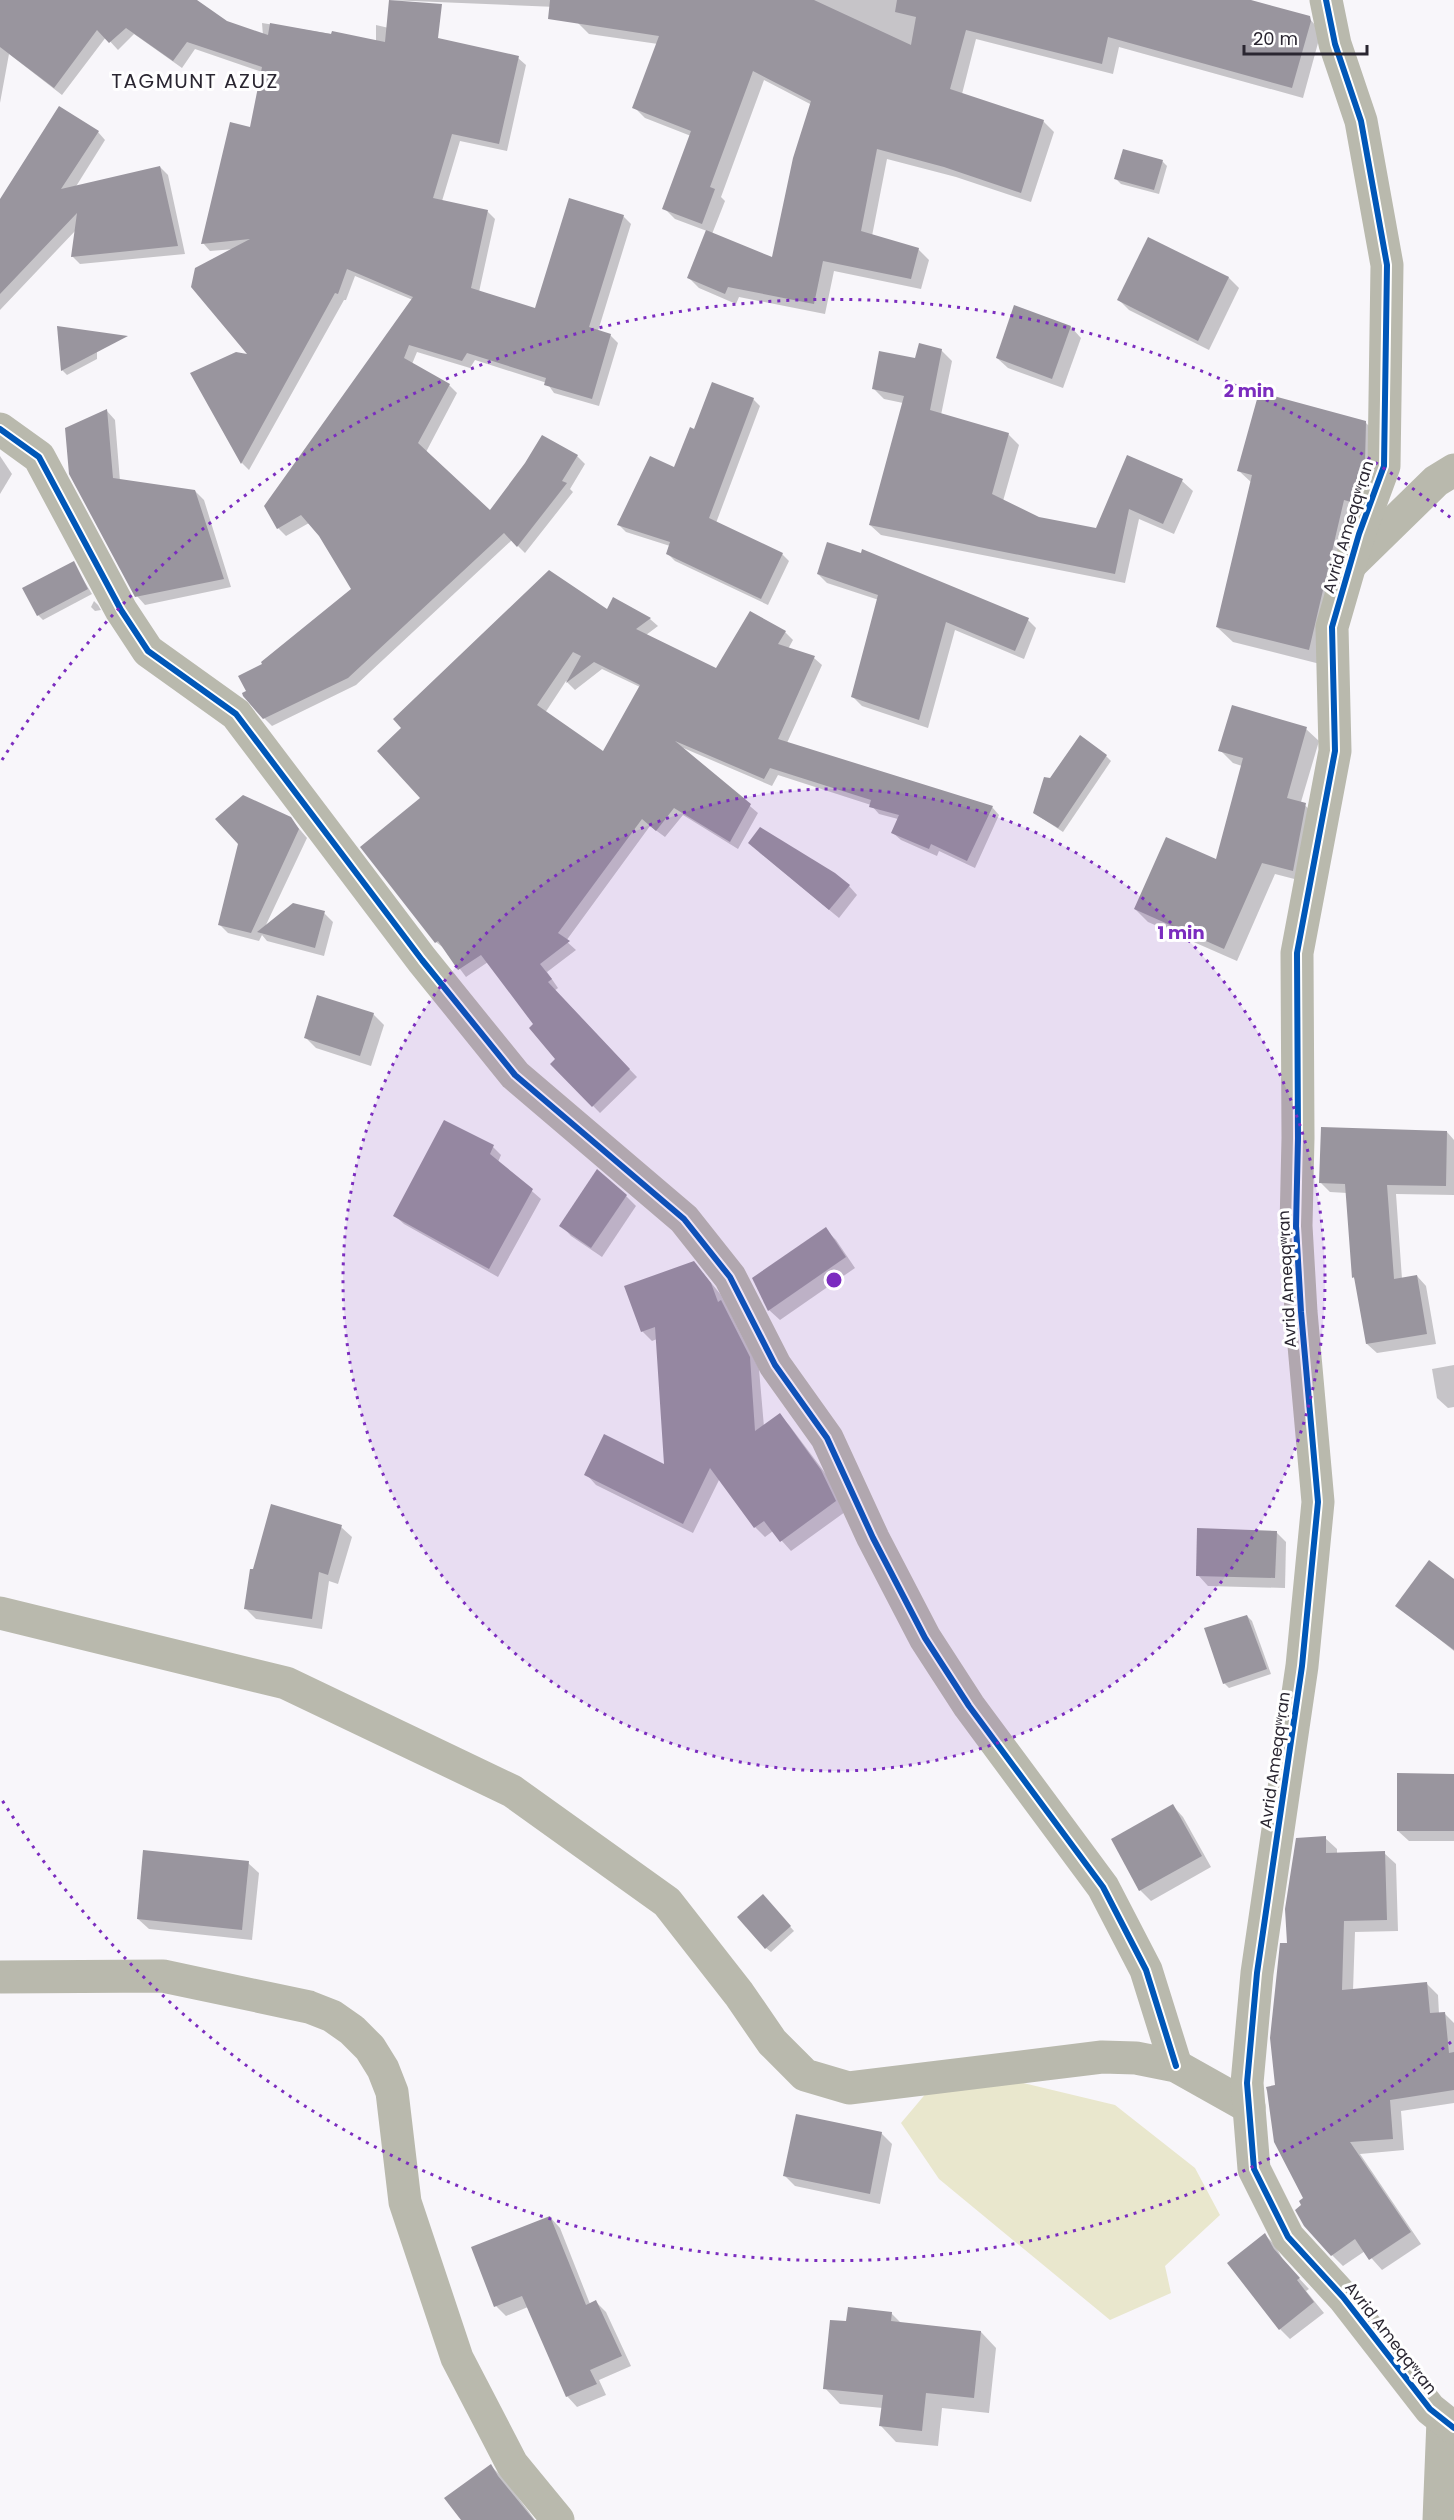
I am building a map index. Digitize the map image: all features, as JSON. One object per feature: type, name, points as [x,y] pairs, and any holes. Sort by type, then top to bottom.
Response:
[{"type":"street","name":"Avrid Ameqqʷṛan","points":[[1326,0],[1335,44],[1361,122],[1387,265],[1384,466],[1348,567],[1332,627],[1335,751],[1298,952],[1296,1226],[1301,1312],[1318,1502],[1302,1666],[1257,1974],[1247,2083],[1254,2169],[1288,2237],[1342,2297],[1430,2409],[1449,2424]]},
{"type":"street","points":[[0,429],[39,457],[121,610],[148,651],[236,714],[422,960],[515,1076],[684,1220],[730,1277],[775,1365],[827,1438],[873,1538],[925,1638],[969,1706],[1103,1887],[1146,1970],[1176,2066]]},
{"type":"street","points":[[1348,567],[1436,481],[1454,470]]},
{"type":"street","points":[[2,1612],[286,1683],[512,1791],[667,1902],[739,1994],[772,2042],[805,2075],[849,2088],[1102,2057],[1136,2058],[1176,2066],[1249,2107]]},
{"type":"street","points":[[0,1977],[163,1976],[309,2007],[332,2016],[352,2030],[370,2048],[383,2069],[392,2092],[405,2202],[457,2358],[512,2464],[558,2520]]},
{"type":"street","points":[[1439,2520],[1449,2424]]},
{"type":"shaded area","points":[[1019,2082],[1115,2105],[1195,2168],[1220,2215],[1165,2266],[1171,2293],[1110,2320],[939,2179],[901,2123],[933,2085]]},
{"type":"building","points":[[0,0],[197,0],[227,21],[268,35],[270,23],[331,34],[332,31],[385,42],[389,0],[442,4],[438,38],[519,56],[499,144],[452,134],[433,198],[488,210],[471,288],[535,308],[569,198],[624,215],[589,327],[611,334],[592,399],[544,385],[546,378],[467,353],[462,361],[409,345],[404,358],[450,384],[418,443],[490,510],[525,463],[542,435],[578,455],[562,481],[567,483],[517,547],[504,533],[348,678],[263,719],[243,696],[242,693],[246,691],[238,676],[262,664],[261,662],[351,589],[319,536],[301,515],[277,529],[264,506],[413,297],[347,269],[338,294],[335,293],[241,464],[190,373],[236,352],[247,354],[191,287],[195,268],[250,239],[201,244],[230,122],[250,127],[262,67],[187,42],[173,61],[126,28],[109,43],[97,30],[54,88],[0,47]]},
{"type":"building","points":[[550,0],[814,0],[911,45],[916,17],[895,12],[897,0],[1251,0],[1310,16],[1311,21],[1292,88],[1108,37],[1102,64],[966,30],[950,89],[1044,120],[1021,193],[944,167],[877,149],[861,231],[919,248],[911,279],[823,261],[814,304],[728,287],[725,294],[687,278],[706,230],[772,257],[793,158],[811,101],[753,71],[710,187],[715,189],[702,224],[662,209],[691,131],[632,108],[659,36],[548,19]]},
{"type":"building","points":[[59,106],[99,131],[61,189],[160,166],[178,246],[71,257],[77,213],[0,294],[0,199]]},
{"type":"building","points":[[1123,149],[1163,160],[1154,190],[1114,179]]},
{"type":"building","points":[[1148,237],[1229,277],[1198,341],[1117,300]]},
{"type":"building","points":[[1014,305],[1071,326],[1052,379],[996,358]]},
{"type":"building","points":[[57,326],[128,336],[61,371]]},
{"type":"building","points":[[919,343],[942,349],[930,410],[1009,433],[992,494],[1039,517],[1096,528],[1127,455],[1183,479],[1163,524],[1129,509],[1115,574],[869,525],[904,396],[872,389],[879,351],[915,358]]},
{"type":"building","points":[[712,382],[754,398],[709,518],[783,553],[761,599],[666,554],[670,542],[617,525],[650,456],[674,467],[690,427],[694,429]]},
{"type":"building","points":[[1259,392],[1366,421],[1365,463],[1351,502],[1344,500],[1309,650],[1216,627],[1252,475],[1237,471]]},
{"type":"building","points":[[107,409],[113,478],[195,490],[224,579],[135,597],[69,474],[65,428]]},
{"type":"building","points":[[827,542],[861,553],[862,549],[1029,618],[1015,651],[946,622],[919,720],[851,697],[878,595],[817,574]]},
{"type":"building","points":[[74,561],[88,589],[37,616],[22,588]]},
{"type":"building","points":[[549,570],[607,609],[613,597],[651,618],[636,629],[716,668],[750,611],[786,631],[778,644],[815,656],[778,739],[993,806],[967,861],[931,844],[929,849],[891,833],[899,815],[869,807],[871,800],[770,768],[764,779],[675,741],[751,804],[730,842],[674,808],[656,831],[642,819],[558,933],[570,941],[540,964],[552,979],[548,982],[630,1069],[592,1107],[550,1064],[555,1059],[529,1028],[533,1024],[481,955],[458,970],[438,941],[435,943],[360,847],[420,798],[377,751],[401,728],[393,719]],"holes":[[[573,652],[581,656],[566,683],[594,662],[640,685],[603,751],[537,705]]]},
{"type":"building","points":[[1232,705],[1307,727],[1287,798],[1306,803],[1293,871],[1262,863],[1224,949],[1134,909],[1166,837],[1216,859],[1243,758],[1218,751]]},
{"type":"building","points":[[1080,735],[1107,755],[1058,828],[1033,813],[1044,777],[1050,778]]},
{"type":"building","points":[[243,795],[291,817],[299,829],[251,933],[218,925],[238,844],[215,819]]},
{"type":"building","points":[[760,827],[835,873],[850,885],[829,910],[748,843]]},
{"type":"building","points":[[293,903],[325,911],[315,948],[257,932]]},
{"type":"building","points":[[317,995],[374,1013],[360,1056],[304,1038]]},
{"type":"building","points":[[444,1120],[494,1145],[490,1154],[533,1189],[489,1269],[393,1216]]},
{"type":"building","points":[[1321,1127],[1447,1131],[1446,1186],[1387,1185],[1394,1279],[1417,1275],[1427,1334],[1366,1344],[1354,1277],[1352,1278],[1345,1184],[1319,1183]]},
{"type":"building","points":[[597,1169],[627,1195],[591,1248],[559,1226]]},
{"type":"building","points":[[826,1227],[846,1257],[768,1311],[752,1278]]},
{"type":"building","points":[[694,1261],[711,1283],[718,1302],[721,1300],[750,1357],[755,1431],[780,1413],[821,1470],[836,1501],[780,1542],[764,1521],[754,1528],[710,1468],[683,1524],[584,1475],[604,1434],[664,1464],[655,1327],[641,1332],[624,1286]]},
{"type":"building","points":[[271,1504],[342,1525],[328,1575],[319,1572],[312,1619],[244,1609],[250,1569],[253,1569]]},
{"type":"building","points":[[1197,1528],[1277,1531],[1275,1578],[1196,1576]]},
{"type":"building","points":[[1429,1560],[1454,1579],[1454,1650],[1395,1606]]},
{"type":"building","points":[[1247,1615],[1267,1669],[1223,1684],[1204,1628]]},
{"type":"building","points":[[1397,1773],[1454,1774],[1454,1831],[1397,1831]]},
{"type":"building","points":[[1173,1804],[1202,1856],[1139,1891],[1111,1839]]},
{"type":"building","points":[[1326,1836],[1326,1853],[1385,1851],[1387,1920],[1344,1921],[1342,1990],[1427,1982],[1430,2013],[1445,2012],[1449,2053],[1454,2052],[1454,2090],[1390,2100],[1393,2139],[1350,2142],[1411,2232],[1369,2260],[1355,2239],[1331,2256],[1304,2226],[1295,2210],[1301,2205],[1299,2201],[1303,2198],[1274,2142],[1266,2087],[1275,2085],[1270,2038],[1280,1943],[1287,1943],[1285,1909],[1296,1838]]},
{"type":"building","points":[[143,1850],[249,1861],[242,1930],[137,1919]]},
{"type":"building","points":[[763,1894],[791,1926],[765,1949],[737,1917]]},
{"type":"building","points":[[796,2114],[882,2132],[870,2194],[783,2176]]},
{"type":"building","points":[[550,2216],[586,2305],[596,2300],[622,2356],[590,2370],[597,2384],[566,2397],[522,2296],[494,2307],[471,2247]]},
{"type":"building","points":[[1265,2233],[1274,2249],[1300,2278],[1297,2280],[1314,2302],[1279,2330],[1227,2263]]},
{"type":"building","points":[[848,2307],[892,2312],[891,2321],[981,2331],[974,2398],[926,2393],[922,2431],[879,2426],[883,2395],[823,2389],[830,2320],[846,2321]]},
{"type":"building","points":[[491,2464],[534,2520],[461,2520],[444,2498]]},
{"type":"cycle path","points":[[1326,0],[1335,44],[1361,121],[1387,265],[1384,466],[1359,534],[1332,627],[1335,751],[1297,953],[1296,1226],[1301,1312],[1318,1502],[1302,1666],[1257,1973],[1247,2083],[1254,2169],[1288,2237],[1343,2297],[1430,2409],[1454,2428]]},
{"type":"cycle path","points":[[0,429],[39,457],[121,610],[148,651],[236,714],[422,960],[515,1075],[684,1219],[730,1277],[775,1365],[827,1438],[873,1538],[925,1638],[969,1706],[1103,1887],[1146,1970],[1176,2066]]},
{"type":"district","name":"TAGMUNT AZUZ","points":[[195,81]]}]
